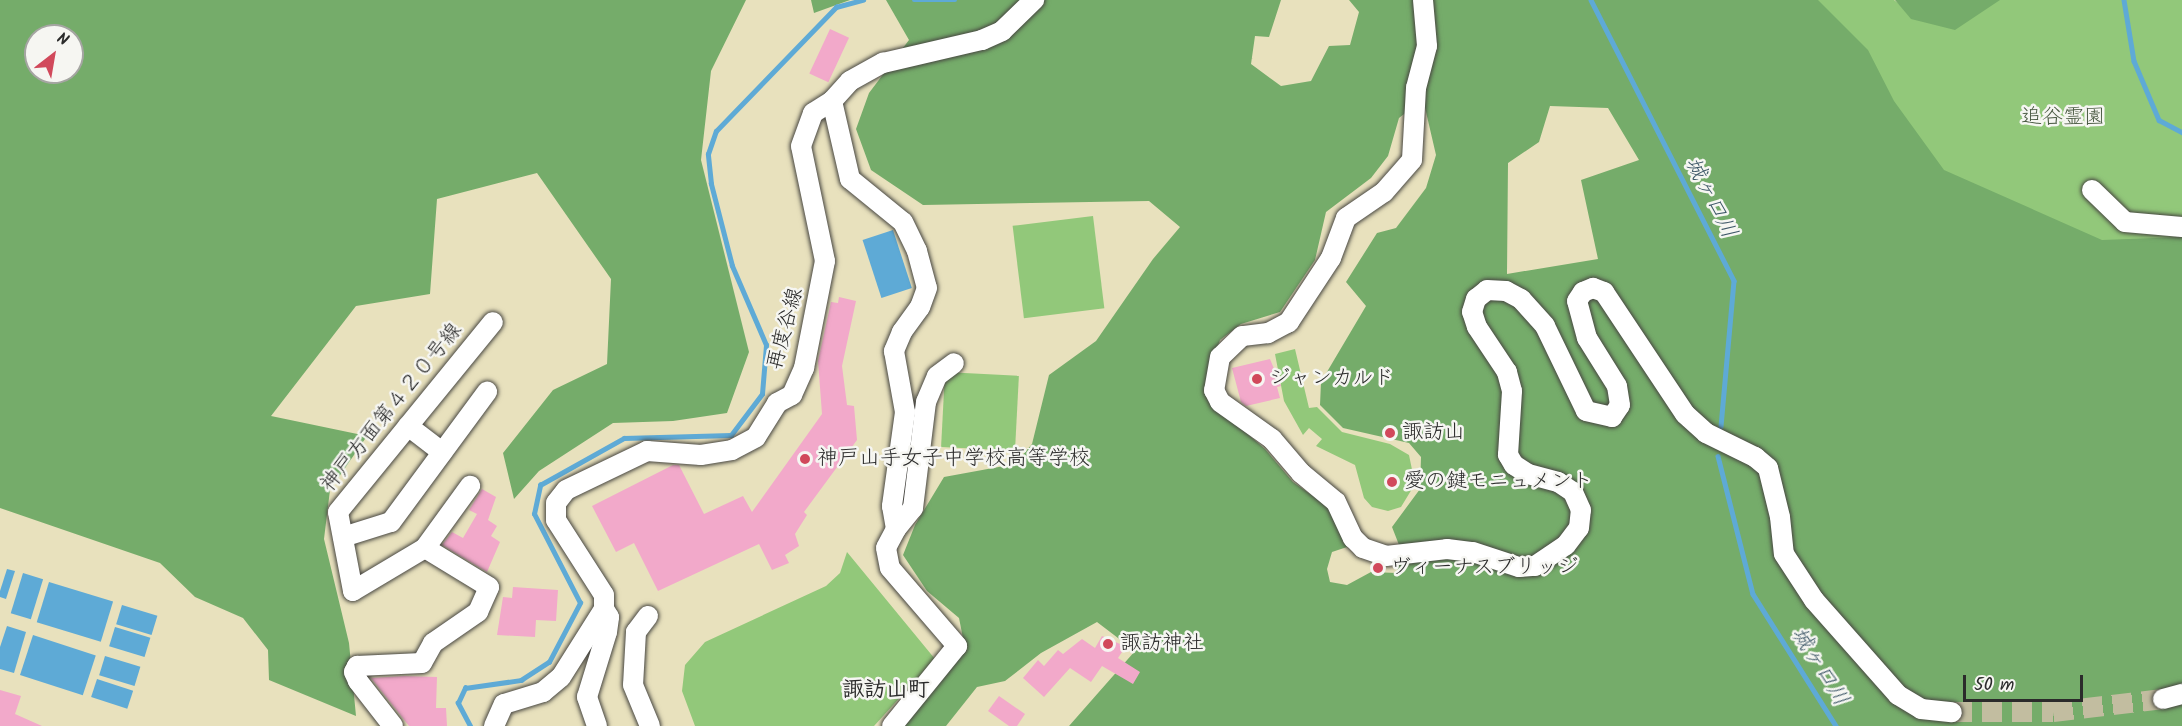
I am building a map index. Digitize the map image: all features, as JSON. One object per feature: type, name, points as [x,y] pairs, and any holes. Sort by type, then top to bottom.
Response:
[{"type":"street","name":"再度谷線","points":[[597,726],[587,698],[607,632],[609,617],[604,609],[604,595],[556,520],[556,503],[566,490],[647,451],[701,455],[732,450],[756,437],[777,403],[792,395],[804,368],[825,261],[801,146],[813,112],[832,101],[850,81],[883,63],[982,40],[1002,31],[1034,0]]},
{"type":"street","points":[[1424,0],[1427,46],[1416,88],[1412,160],[1384,192],[1346,218],[1331,258],[1289,322],[1268,333],[1242,336],[1220,357],[1214,390],[1221,402],[1272,439],[1301,473],[1336,502],[1353,538],[1363,548],[1386,556],[1446,549],[1473,552],[1519,567],[1535,566],[1566,545],[1579,528],[1581,510],[1573,492],[1558,482],[1528,474],[1514,465],[1508,455],[1512,391],[1507,372],[1477,327],[1472,312],[1476,299],[1487,290],[1506,291],[1521,299],[1545,326],[1586,411],[1612,417],[1620,405],[1617,386],[1587,338],[1577,301],[1583,292],[1593,288],[1604,291],[1685,414],[1706,433],[1768,468],[1780,517],[1784,554],[1814,600],[1898,695],[1921,709],[1952,712]]},
{"type":"street","points":[[832,101],[850,179],[903,222],[917,251],[927,288],[920,307],[902,332],[894,351],[905,412],[892,506],[896,529]]},
{"type":"street","points":[[2092,190],[2126,222],[2182,227]]},
{"type":"street","name":"神戸方面第４２０号線","points":[[425,548],[353,591],[338,512],[493,322]]},
{"type":"street","points":[[892,726],[957,646],[890,568],[886,548],[896,529],[913,508],[926,402],[937,376],[954,363]]},
{"type":"street","points":[[343,537],[391,522],[487,392]]},
{"type":"street","points":[[408,426],[442,452]]},
{"type":"street","points":[[393,726],[358,681],[354,672],[357,666],[422,663],[433,643],[478,612],[489,587],[425,548],[470,486]]},
{"type":"street","points":[[491,725],[504,704],[543,692],[561,677],[604,609]]},
{"type":"street","points":[[648,616],[636,632],[632,676],[650,726]]},
{"type":"green space","points":[[0,0],[746,0],[711,71],[701,160],[749,352],[727,413],[673,421],[613,423],[539,471],[514,499],[503,453],[553,390],[607,364],[611,279],[537,173],[437,199],[430,294],[356,306],[271,416],[367,436],[330,490],[324,539],[349,643],[356,716],[269,680],[268,650],[243,618],[195,597],[160,563],[0,508]]},
{"type":"green space","points":[[811,0],[850,0],[814,13]]},
{"type":"green space","points":[[886,0],[1281,0],[1269,37],[1255,36],[1251,64],[1281,86],[1311,81],[1329,46],[1350,45],[1359,12],[1349,0],[1818,0],[1868,50],[1894,101],[1944,170],[2102,240],[2182,237],[2182,726],[1069,726],[1135,651],[1097,622],[1041,653],[1005,681],[977,687],[946,726],[903,726],[965,648],[959,618],[927,591],[903,555],[915,525],[944,477],[1015,464],[1032,444],[1049,375],[1096,341],[1153,259],[1180,227],[1149,201],[923,205],[871,170],[856,129],[869,93],[909,40]],"holes":[[[1423,99],[1436,155],[1426,188],[1396,228],[1377,233],[1346,282],[1366,306],[1321,382],[1320,405],[1343,428],[1409,443],[1421,457],[1420,489],[1392,527],[1401,550],[1397,573],[1371,572],[1347,585],[1330,582],[1327,569],[1332,552],[1353,545],[1330,508],[1293,482],[1265,449],[1207,399],[1209,370],[1220,340],[1241,324],[1280,312],[1315,260],[1326,212],[1371,178],[1388,156],[1399,118]],[[1550,106],[1608,108],[1639,160],[1581,180],[1598,259],[1507,274],[1508,163],[1539,142]]]},
{"type":"green space","name":"追谷霊園","points":[[1814,0],[1894,0],[1922,21],[1997,0],[2182,0],[2182,253],[2095,263],[1926,184]]},
{"type":"green space","points":[[1895,0],[2000,0],[1955,30],[1911,19]]},
{"type":"green space","points":[[1093,216],[1104,308],[1024,318],[1013,226]]},
{"type":"green space","points":[[1295,349],[1309,408],[1317,407],[1342,432],[1390,444],[1409,455],[1415,484],[1401,507],[1388,511],[1372,507],[1364,498],[1355,465],[1316,446],[1322,439],[1309,428],[1303,435],[1284,401],[1275,354]]},
{"type":"green space","points":[[945,372],[1019,376],[1015,451],[941,447]]},
{"type":"green space","points":[[847,552],[935,659],[874,726],[695,726],[682,691],[685,665],[705,642],[826,586],[840,573]]},
{"type":"water","points":[[893,230],[912,288],[881,298],[863,240]]},
{"type":"water","points":[[7,569],[15,571],[6,599],[0,597],[0,591]]},
{"type":"water","points":[[23,573],[43,579],[31,619],[11,613]]},
{"type":"water","points":[[49,582],[113,602],[101,642],[37,622]]},
{"type":"water","points":[[122,605],[157,616],[152,635],[116,624]]},
{"type":"water","points":[[7,626],[26,632],[14,673],[0,669],[0,647]]},
{"type":"water","points":[[115,627],[150,638],[145,657],[109,646]]},
{"type":"water","points":[[33,635],[96,655],[83,695],[20,675]]},
{"type":"water","points":[[105,656],[140,667],[135,686],[99,675]]},
{"type":"water","points":[[97,679],[133,691],[127,709],[91,697]]},
{"type":"building","points":[[830,29],[849,38],[828,82],[809,73]]},
{"type":"building","points":[[839,297],[856,301],[842,366],[847,405],[854,406],[857,440],[804,512],[807,515],[795,534],[799,546],[785,555],[789,563],[772,570],[759,544],[658,591],[634,543],[616,552],[592,506],[673,465],[679,465],[704,514],[743,496],[752,512],[822,414],[818,361],[831,302],[838,303]]},
{"type":"building","name":"ジャンカルド","points":[[1270,359],[1281,386],[1277,387],[1280,398],[1246,406],[1241,402],[1232,368]]},
{"type":"building","points":[[482,489],[496,497],[488,520],[497,526],[491,536],[500,542],[487,572],[442,545],[452,532],[463,538],[477,514],[469,510]]},
{"type":"building","points":[[513,587],[558,590],[556,621],[536,620],[535,637],[497,635],[503,597],[512,598]]},
{"type":"building","points":[[1102,636],[1120,644],[1124,649],[1118,658],[1140,672],[1133,684],[1102,666],[1091,682],[1070,668],[1044,697],[1023,678],[1038,660],[1044,666],[1058,650],[1063,654],[1082,639],[1095,648]]},
{"type":"building","points":[[437,677],[436,708],[446,708],[447,726],[409,726],[371,678]]},
{"type":"building","points":[[0,690],[21,696],[15,714],[42,726],[0,726]]},
{"type":"building","points":[[999,696],[1025,714],[1017,726],[1009,726],[988,711]]},
{"type":"waterway","points":[[470,726],[458,703],[465,688],[521,680],[549,662],[580,603],[534,514],[540,485],[624,438],[731,435],[762,394],[766,345],[732,266],[711,184],[708,154],[716,131],[836,7],[863,0]]},
{"type":"waterway","points":[[914,0],[955,0]]},
{"type":"waterway","name":"城ヶ口川","points":[[1591,0],[1734,281],[1721,426]]},
{"type":"waterway","points":[[2124,0],[2134,61],[2159,120],[2182,132]]},
{"type":"waterway","name":"城ヶ口川","points":[[1718,456],[1753,594],[1836,726]]},
{"type":"tunnel","points":[[1952,712],[2053,712],[2163,699]]},
{"type":"place","name":"ジャンカルド","points":[[1257,379]]},
{"type":"place","name":"諏訪山","points":[[1390,433]]},
{"type":"place","name":"神戸山手女子中学校高等学校","points":[[805,459]]},
{"type":"place","name":"愛の鍵モニュメント","points":[[1392,482]]},
{"type":"place","name":"ヴィーナスブリッジ","points":[[1378,568]]},
{"type":"place","name":"諏訪神社","points":[[1108,644]]},
{"type":"district","name":"諏訪山町","points":[[886,691]]}]
